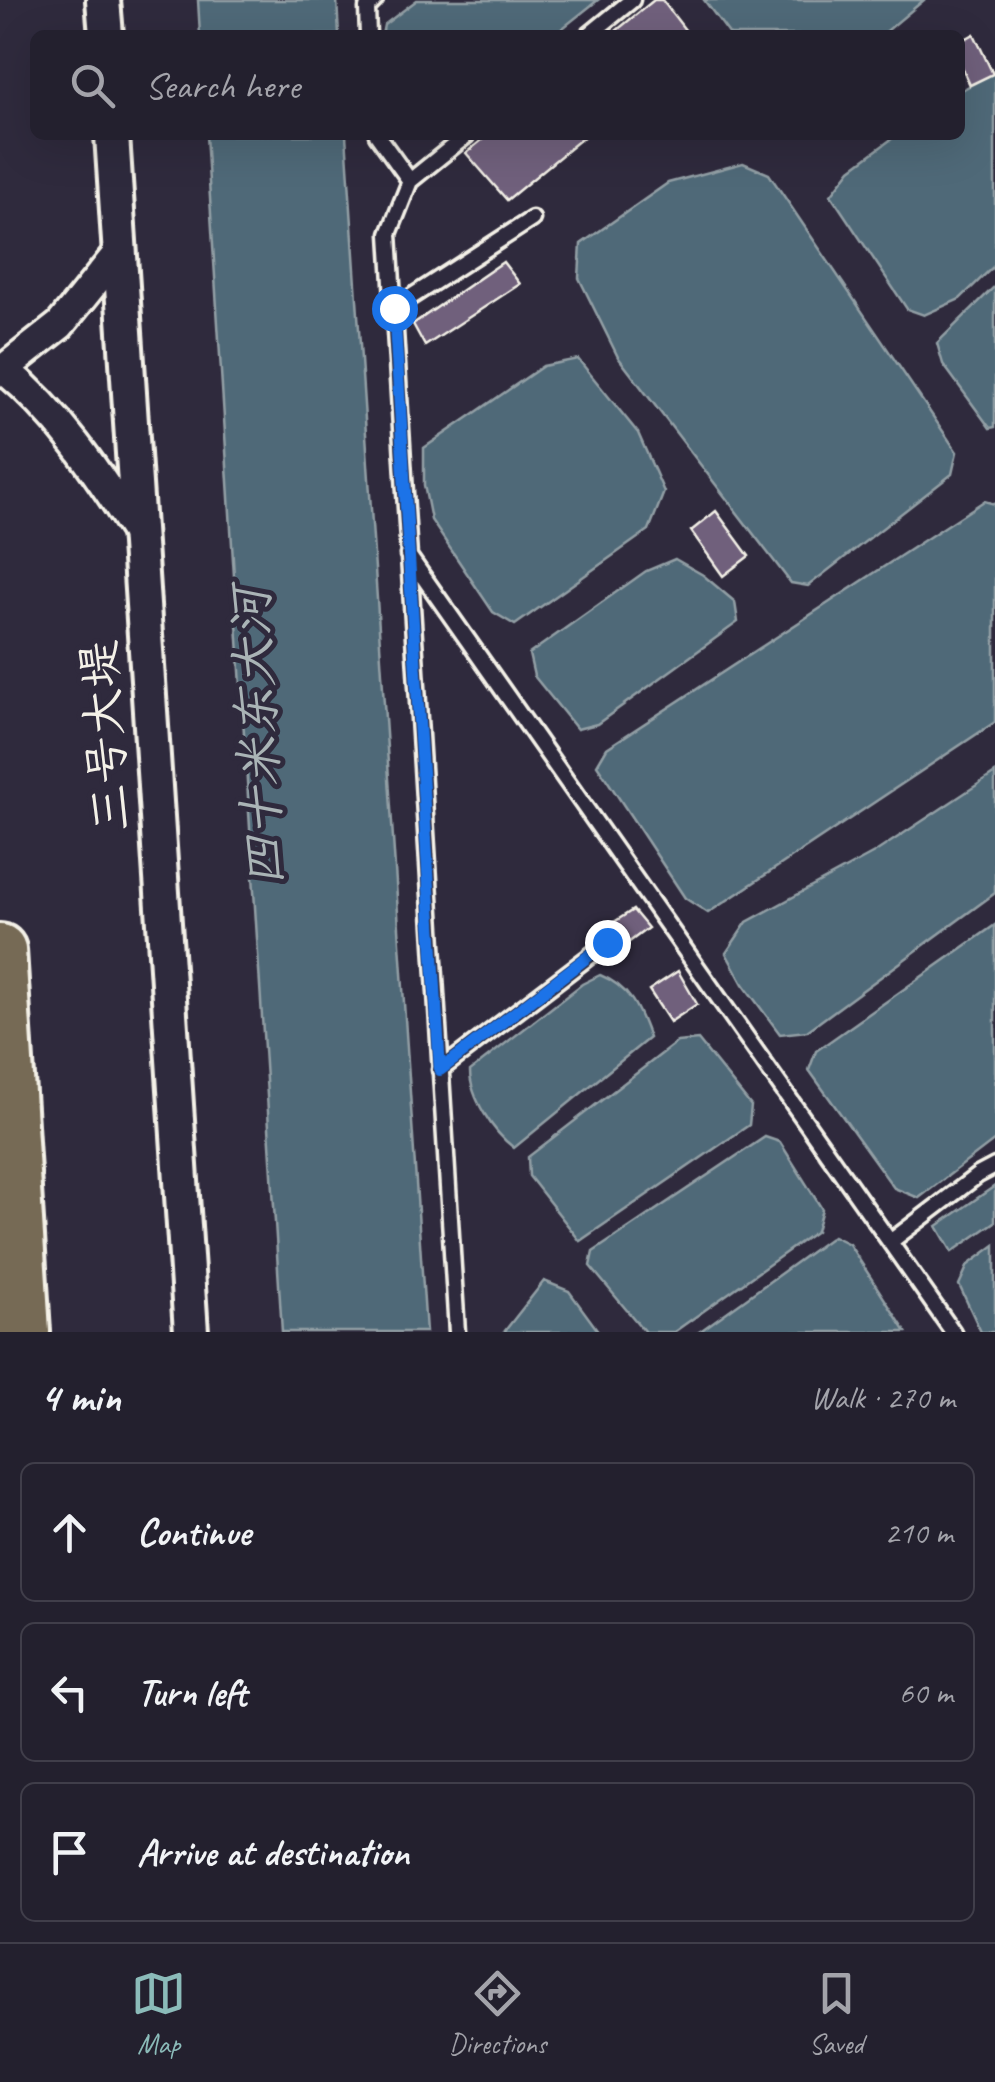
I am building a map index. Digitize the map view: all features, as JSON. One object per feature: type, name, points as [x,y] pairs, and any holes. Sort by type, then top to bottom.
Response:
[{"type":"highway","points":[[0,950],[24,1332]]},
{"type":"street","points":[[103,0],[106,30]]},
{"type":"street","name":"三号大堤","points":[[112,140],[191,1332]]},
{"type":"street","points":[[118,253],[60,325],[2,370],[32,393],[75,440],[140,538]]},
{"type":"lane","points":[[368,30],[367,8],[375,0]]},
{"type":"lane","points":[[596,30],[632,0]]},
{"type":"lane","points":[[381,140],[410,182]]},
{"type":"lane","points":[[457,1332],[389,234],[410,182],[461,140]]},
{"type":"lane","points":[[394,308],[532,219]]},
{"type":"lane","points":[[408,555],[953,1332]]},
{"type":"lane","points":[[440,1070],[607,942]]},
{"type":"lane","points":[[890,1242],[995,1166]]},
{"type":"water","points":[[198,0],[337,0],[339,30],[200,30]]},
{"type":"water","points":[[417,0],[598,0],[560,30],[383,30],[384,25]]},
{"type":"water","points":[[704,0],[924,0],[888,30],[726,30]]},
{"type":"water","points":[[995,72],[995,265],[960,299],[924,315],[907,309],[831,195],[851,169],[890,140],[965,140],[965,88]]},
{"type":"water","name":"四十米东大河","points":[[206,140],[346,140],[426,1332],[282,1332]]},
{"type":"water","points":[[743,163],[769,174],[957,452],[952,474],[808,586],[791,583],[618,357],[579,278],[581,244],[668,183]]},
{"type":"water","points":[[995,286],[995,427],[990,428],[943,364],[937,343]]},
{"type":"water","points":[[578,359],[638,433],[664,492],[649,530],[515,625],[493,612],[431,520],[424,485],[424,448],[543,366]]},
{"type":"water","points":[[984,501],[995,504],[995,722],[708,913],[685,898],[597,765],[607,748]]},
{"type":"water","points":[[675,559],[703,575],[735,602],[738,622],[597,724],[577,729],[534,676],[529,654],[646,571]]},
{"type":"water","points":[[995,773],[995,893],[807,1031],[780,1034],[743,984],[726,953],[747,922],[874,853]]},
{"type":"water","points":[[995,925],[995,1140],[919,1198],[894,1188],[809,1070],[816,1051]]},
{"type":"water","points":[[600,975],[619,986],[632,1000],[649,1038],[514,1148],[484,1113],[470,1071],[582,984]]},
{"type":"water","points":[[698,1040],[751,1106],[749,1125],[580,1241],[529,1176],[528,1157],[677,1042]]},
{"type":"water","points":[[765,1137],[780,1142],[822,1209],[816,1231],[674,1332],[645,1332],[590,1266],[593,1252]]},
{"type":"water","points":[[995,1186],[995,1222],[952,1252],[937,1226]]},
{"type":"water","points":[[833,1236],[849,1244],[906,1332],[699,1332]]},
{"type":"water","points":[[995,1245],[995,1332],[981,1332],[959,1285],[968,1265]]},
{"type":"water","points":[[544,1281],[569,1291],[599,1332],[504,1332]]},
{"type":"building","points":[[654,0],[662,0],[685,30],[617,30]]},
{"type":"building","points":[[974,34],[993,74],[970,85],[965,74],[965,39]]},
{"type":"building","points":[[482,140],[580,140],[507,200],[466,153]]},
{"type":"building","points":[[503,262],[520,284],[425,346],[413,324]]},
{"type":"building","points":[[716,511],[749,556],[723,576],[691,531]]},
{"type":"building","points":[[633,910],[648,928],[628,943],[614,922]]},
{"type":"building","points":[[678,971],[697,1004],[670,1022],[649,990]]},
{"type":"route","points":[[394,308],[440,1070],[607,942]]}]
